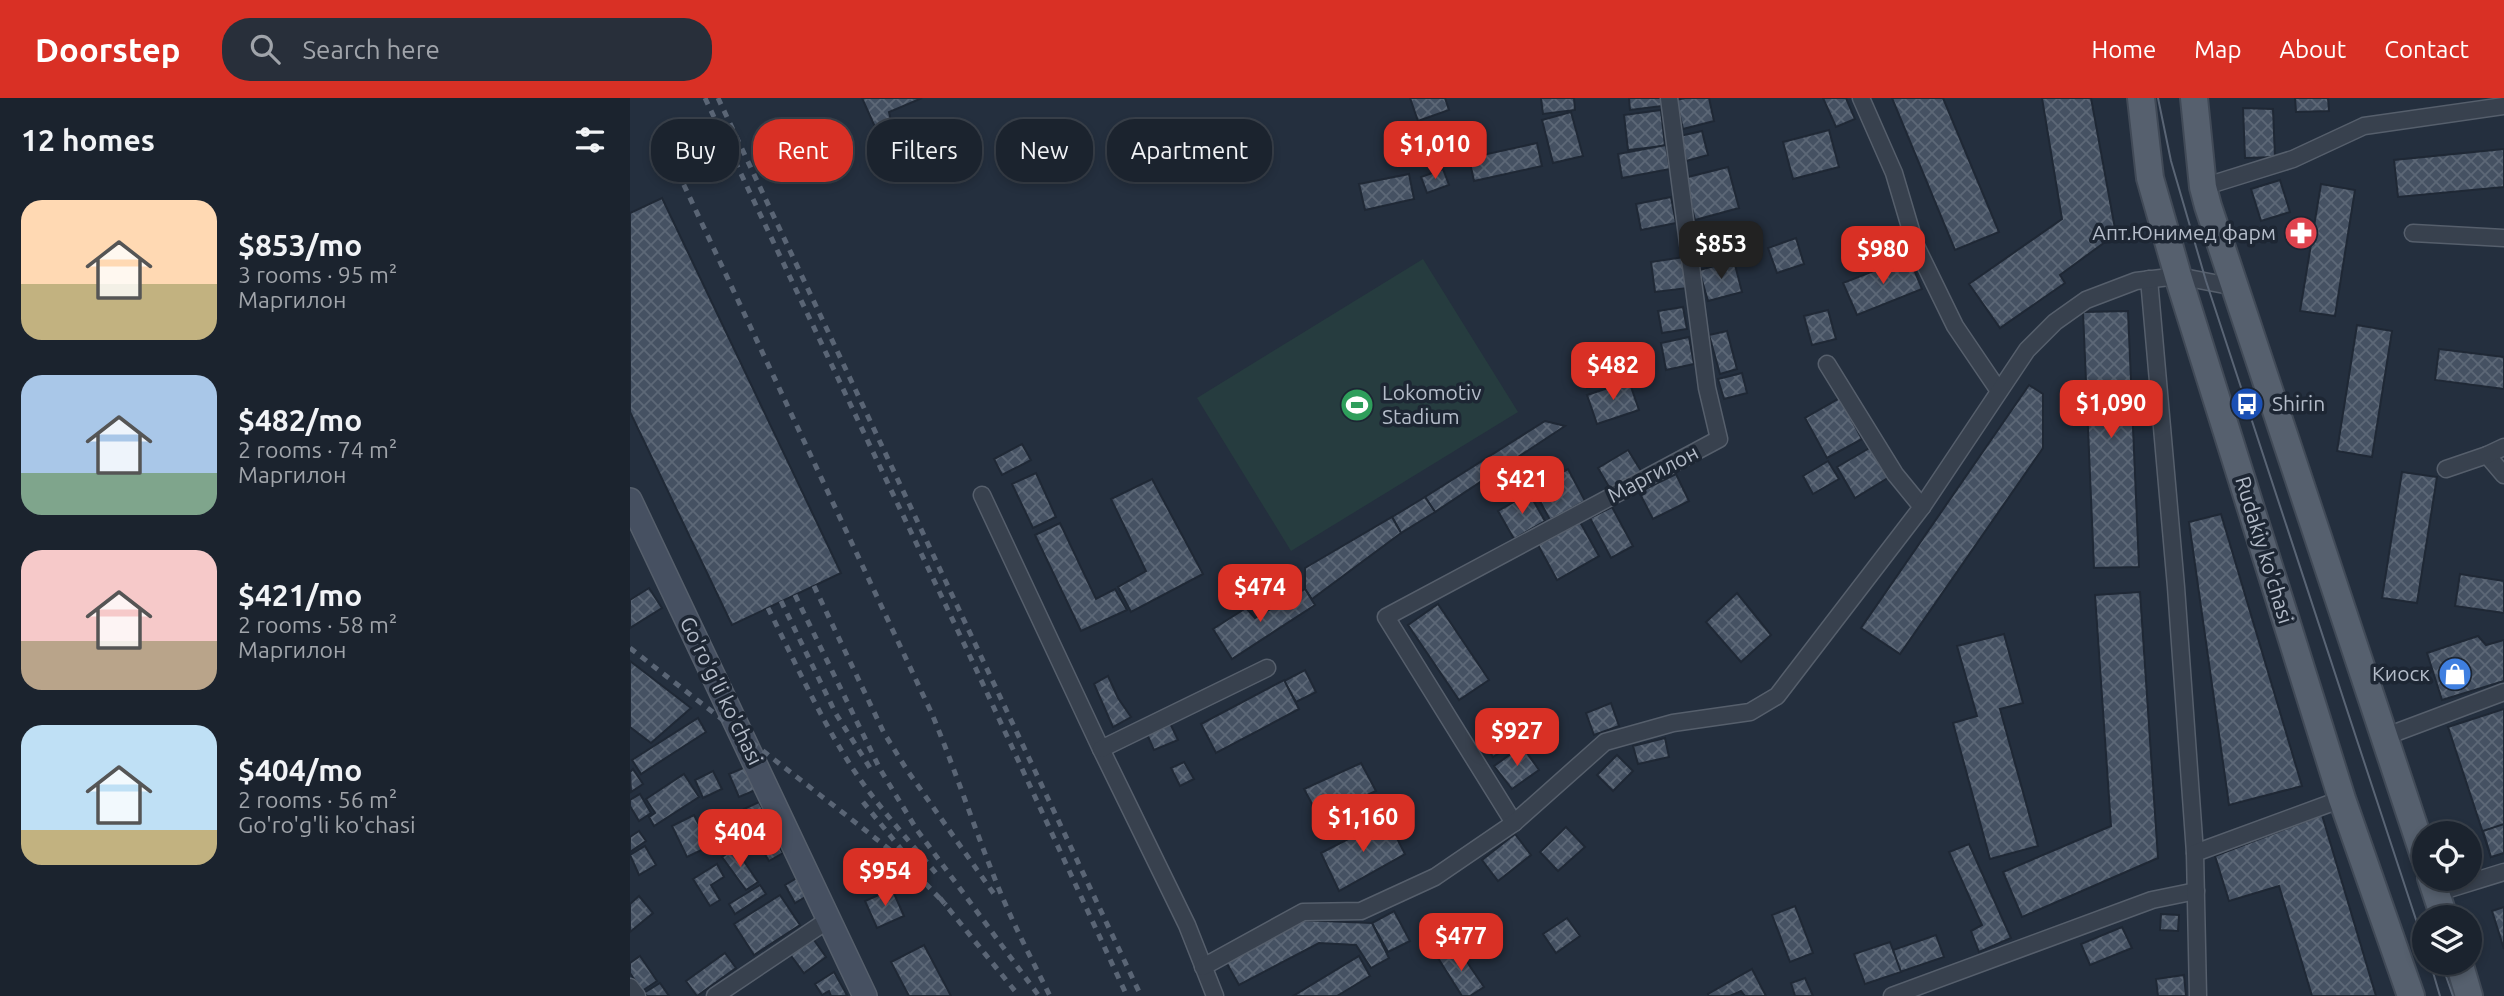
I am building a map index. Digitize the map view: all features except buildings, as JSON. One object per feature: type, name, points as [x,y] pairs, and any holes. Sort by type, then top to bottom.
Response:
[{"type":"main road","name":"Rudakiy ko'chasi","points":[[2141,98],[2150,178],[2178,276],[2342,799],[2411,996]]},
{"type":"main road","points":[[2193,98],[2203,187],[2412,821]]},
{"type":"main road","name":"Go'ro'g'li ko'chasi","points":[[630,500],[865,996]]},
{"type":"main road","points":[[2463,975],[2469,996]]},
{"type":"street","name":"Маргилон","points":[[1514,823],[1386,617],[1719,439],[1707,388],[1669,98]]},
{"type":"street","points":[[1861,98],[1894,173],[1915,244],[1955,326],[1999,391]]},
{"type":"street","points":[[2203,187],[2293,159],[2364,126],[2504,106]]},
{"type":"street","points":[[2413,233],[2504,238]]},
{"type":"street","points":[[1203,967],[1303,912],[1362,911],[1435,877],[1514,823],[1605,742],[1673,723],[1750,712],[1777,696],[1922,507],[2027,350],[2055,322],[2086,300],[2136,281],[2178,276],[2235,286]]},
{"type":"street","points":[[2148,279],[2176,587],[2195,853],[2198,996]]},
{"type":"street","points":[[1827,364],[1895,474],[1922,507]]},
{"type":"street","points":[[2446,470],[2504,447]]},
{"type":"street","points":[[2487,455],[2504,475]]},
{"type":"street","points":[[982,495],[1187,925],[1215,996]]},
{"type":"street","points":[[1101,748],[1267,668]]},
{"type":"street","points":[[2384,737],[2504,692]]},
{"type":"street","points":[[2195,853],[2342,799]]},
{"type":"street","points":[[2437,896],[2504,872]]},
{"type":"street","points":[[1892,996],[2152,900],[2196,891]]},
{"type":"street","points":[[715,996],[828,920]]},
{"type":"street","points":[[630,987],[637,996]]},
{"type":"green space","name":"Lokomotiv Stadium","points":[[1423,259],[1518,412],[1291,551],[1197,398]]},
{"type":"tram line","points":[[2158,98],[2171,161],[2206,281],[2412,908]]},
{"type":"tram line","points":[[2434,975],[2440,996]]},
{"type":"tram line","points":[[2446,975],[2453,996]]},
{"type":"railway","points":[[705,98],[976,669],[1127,996]]},
{"type":"railway","points":[[718,98],[1141,996]]},
{"type":"railway","points":[[683,182],[932,714],[999,890],[1050,996]]},
{"type":"railway","points":[[814,586],[884,733],[994,894]]},
{"type":"railway","points":[[795,595],[880,769],[917,830],[1039,996]]},
{"type":"railway","points":[[781,601],[836,714],[872,771]]},
{"type":"railway","points":[[768,608],[819,710],[853,769],[940,878]]},
{"type":"railway","points":[[630,648],[904,861],[946,905]]},
{"type":"railway","points":[[863,802],[905,854]]},
{"type":"railway","points":[[940,898],[1019,996]]},
{"type":"place","name":"Апт.Юнимед фарм","points":[[2301,233]]},
{"type":"place","name":"Shirin","points":[[2247,404]]},
{"type":"place","name":"Lokomotiv Stadium","points":[[1357,405]]},
{"type":"place","name":"Киоск","points":[[2455,674]]}]
